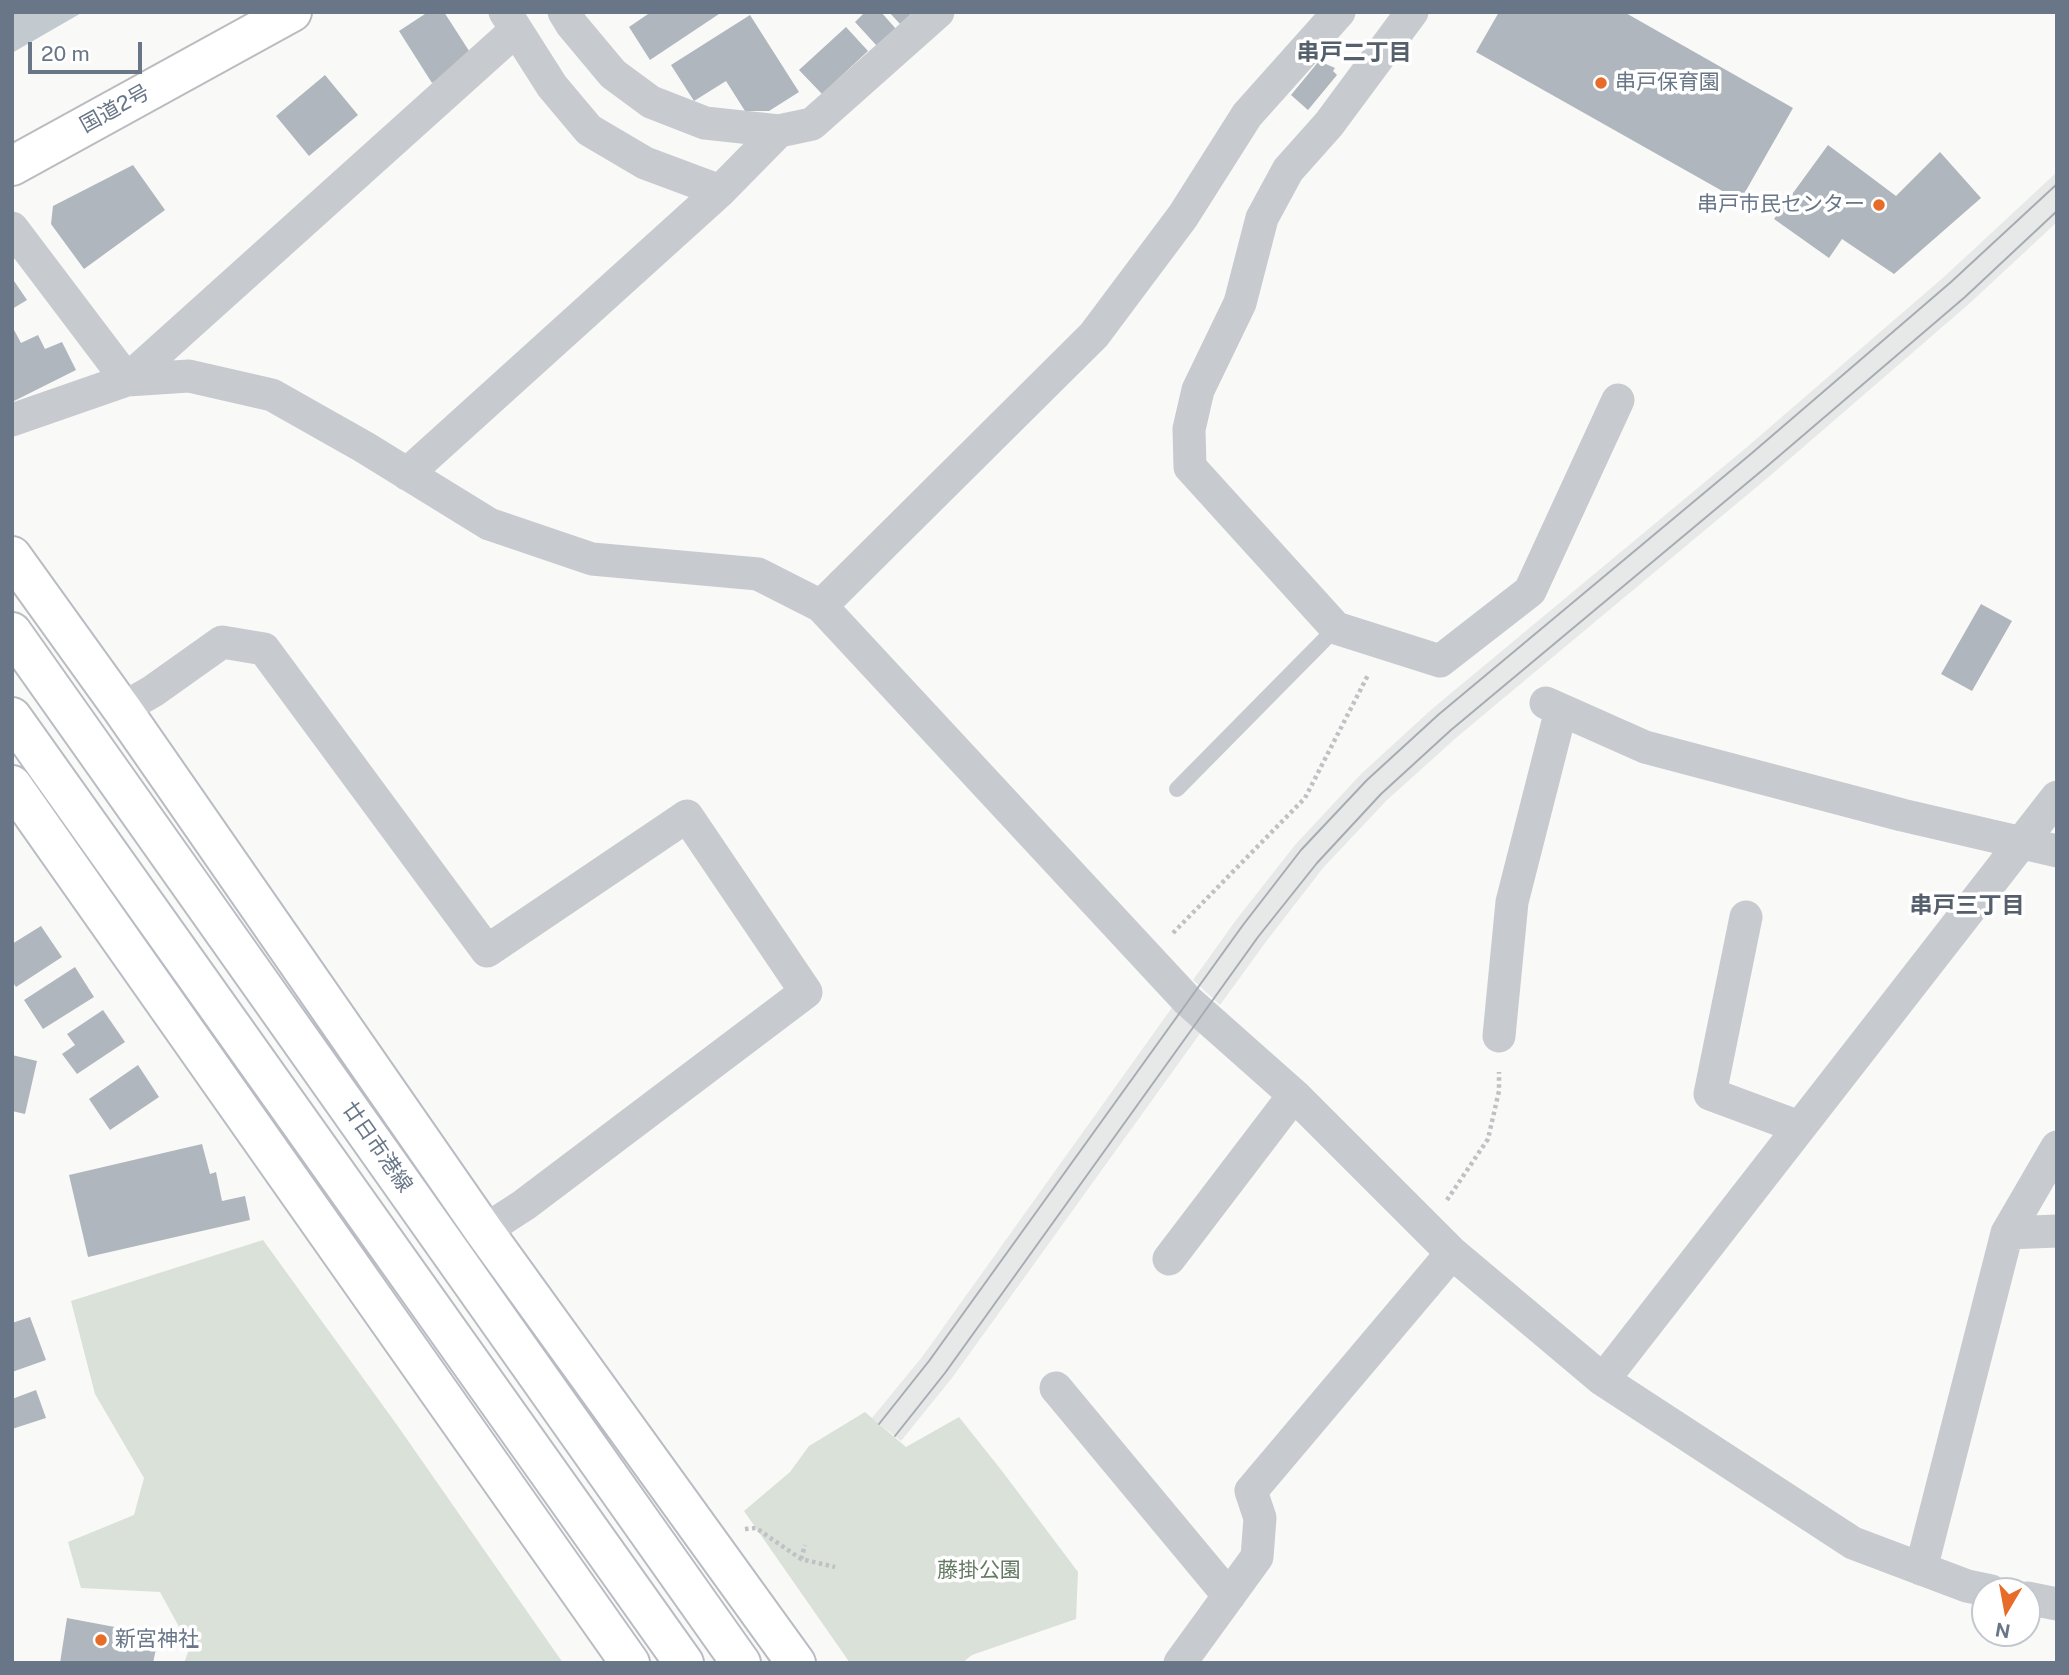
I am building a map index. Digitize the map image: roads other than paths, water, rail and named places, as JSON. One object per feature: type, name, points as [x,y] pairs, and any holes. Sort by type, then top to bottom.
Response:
[{"type":"main road","name":"国道2号","points":[[12,166],[292,12]]},
{"type":"main road","points":[[12,556],[122,709],[484,1231],[796,1663]]},
{"type":"main road","name":"廿日市港線","points":[[12,632],[741,1663]]},
{"type":"main road","points":[[12,716],[684,1663]]},
{"type":"main road","points":[[12,785],[630,1663]]},
{"type":"street","points":[[564,12],[613,74],[651,102],[705,123],[779,131],[812,124],[939,12]]},
{"type":"street","points":[[821,606],[1094,335],[1183,216],[1247,115],[1339,12]]},
{"type":"street","points":[[1412,12],[1329,124],[1287,170],[1262,218],[1240,303],[1198,390],[1189,429],[1190,467],[1336,628],[1440,662],[1530,592],[1618,400]]},
{"type":"street","points":[[127,380],[511,21],[552,86],[589,130],[645,163],[720,191]]},
{"type":"street","points":[[407,474],[720,191],[779,131]]},
{"type":"street","points":[[12,228],[127,380]]},
{"type":"street","points":[[12,420],[127,380],[190,376],[272,395],[489,524],[592,559],[758,574],[821,606],[1188,1001],[1294,1095],[1452,1253],[1603,1380],[1853,1543],[1971,1587]]},
{"type":"street","points":[[122,709],[153,691],[222,642],[264,649],[487,951],[687,816],[806,992],[524,1205],[484,1231]]},
{"type":"street","points":[[1499,1036],[1512,902],[1554,706],[1645,747],[1902,815],[2057,851]]},
{"type":"street","points":[[1603,1380],[2057,797]]},
{"type":"street","points":[[1746,917],[1710,1094],[1798,1128]]},
{"type":"street","points":[[1169,1259],[1294,1095]]},
{"type":"street","points":[[1921,1569],[2007,1233],[2057,1147]]},
{"type":"street","points":[[2007,1233],[2057,1231]]},
{"type":"street","points":[[1180,1663],[1258,1557],[1260,1518],[1251,1491],[1452,1253]]},
{"type":"street","points":[[1056,1388],[1229,1596]]},
{"type":"lane","points":[[1177,789],[1336,628]]},
{"type":"tram line","points":[[879,1424],[929,1361],[1243,925],[1301,850],[1367,780],[1438,715],[1752,453],[1951,282],[2057,184]]},
{"type":"tram line","points":[[895,1436],[945,1373],[1258,937],[1317,863],[1381,794],[1451,730],[1965,297],[2057,211]]},
{"type":"place","name":"串戸保育園","points":[[1601,83]]},
{"type":"place","name":"串戸市民センター","points":[[1879,205]]},
{"type":"place","name":"新宮神社","points":[[101,1640]]},
{"type":"district","name":"串戸二丁目","points":[[1354,53]]},
{"type":"district","name":"串戸三丁目","points":[[1967,906]]},
{"type":"park label","name":"藤掛公園","points":[[979,1571]]}]
